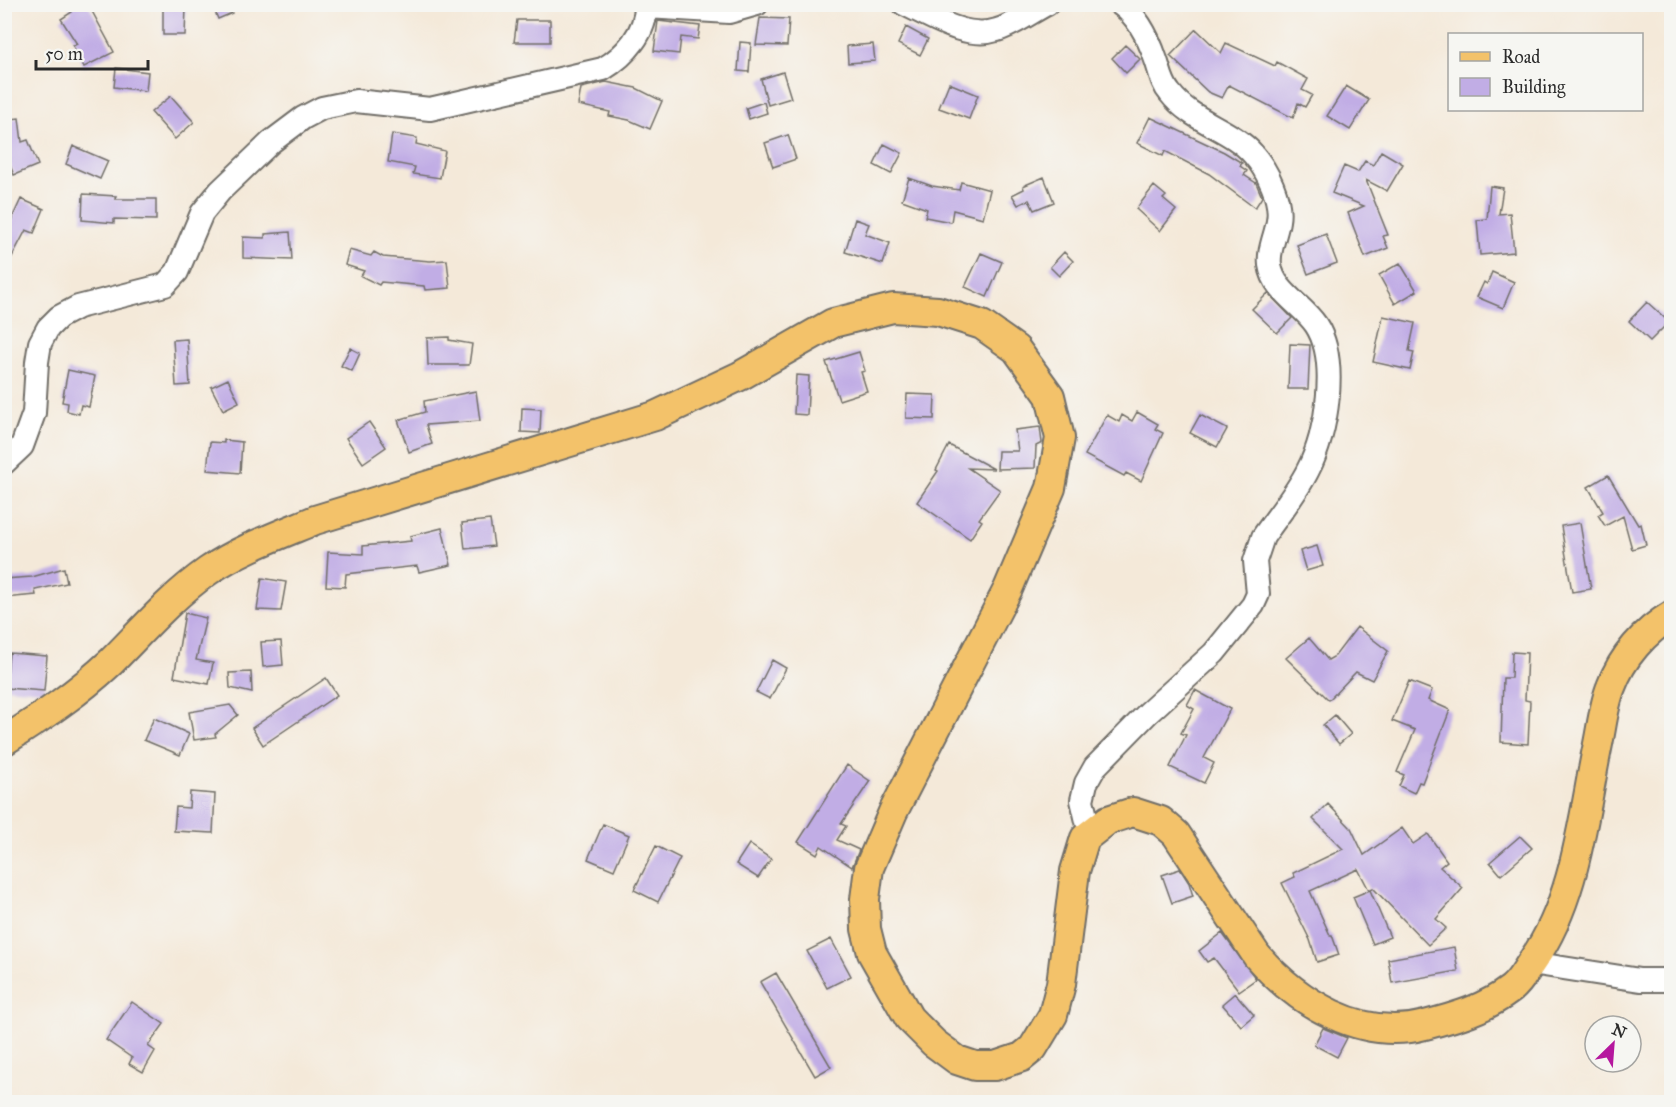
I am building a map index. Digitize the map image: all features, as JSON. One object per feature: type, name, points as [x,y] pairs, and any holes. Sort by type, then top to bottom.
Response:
[{"type":"main road","points":[[4,741],[63,704],[110,663],[165,607],[208,571],[261,542],[315,520],[655,416],[740,376],[833,323],[893,308],[938,311],[982,325],[1016,349],[1050,396],[1060,438],[1051,488],[1008,589],[893,813],[869,868],[866,919],[872,953],[909,1018],[934,1043],[957,1060],[975,1066],[995,1066],[1028,1053],[1048,1027],[1060,984],[1075,871],[1082,845],[1090,834],[1108,820],[1133,812],[1165,823],[1180,837],[1266,966],[1315,1006],[1357,1024],[1408,1028],[1474,1012],[1512,988],[1549,936],[1570,879],[1611,686],[1637,642],[1671,615]]},
{"type":"street","points":[[4,463],[13,444],[34,413],[40,343],[48,328],[59,317],[78,307],[165,285],[177,272],[202,213],[214,198],[271,142],[303,118],[322,108],[348,102],[430,109],[603,69],[618,61],[633,41],[644,23],[647,6],[729,12],[757,4]]},
{"type":"street","points":[[904,4],[952,26],[981,34],[999,30],[1047,4]]},
{"type":"street","points":[[1090,834],[1082,800],[1086,783],[1095,767],[1148,713],[1200,666],[1253,605],[1258,594],[1255,561],[1257,550],[1263,537],[1310,468],[1327,397],[1329,368],[1326,344],[1316,326],[1283,292],[1270,265],[1270,251],[1279,218],[1269,179],[1253,155],[1235,139],[1191,115],[1167,91],[1138,21],[1120,4]]},
{"type":"street","points":[[1531,963],[1640,980],[1671,980]]},
{"type":"building","points":[[68,4],[88,4],[114,52],[84,67],[73,46],[77,44],[61,19],[72,12]]},
{"type":"building","points":[[212,4],[228,4],[232,13],[218,19]]},
{"type":"building","points":[[163,7],[186,7],[185,35],[163,35]]},
{"type":"building","points":[[760,18],[789,19],[787,46],[756,45]]},
{"type":"building","points":[[517,20],[550,20],[550,42],[514,42]]},
{"type":"building","points":[[658,21],[700,26],[698,39],[681,37],[679,54],[654,51]]},
{"type":"building","points":[[906,27],[928,39],[920,55],[898,44]]},
{"type":"building","points":[[1196,29],[1221,53],[1226,43],[1275,66],[1277,62],[1308,79],[1302,90],[1312,95],[1305,107],[1298,103],[1293,118],[1229,85],[1222,98],[1208,92],[1170,56]]},
{"type":"building","points":[[740,42],[751,43],[749,72],[738,71]]},
{"type":"building","points":[[873,44],[875,61],[848,63],[847,46]]},
{"type":"building","points":[[1125,45],[1140,59],[1126,73],[1112,58]]},
{"type":"building","points":[[116,68],[148,72],[146,91],[114,87]]},
{"type":"building","points":[[783,72],[791,98],[768,105],[761,79]]},
{"type":"building","points":[[606,82],[636,88],[662,101],[650,129],[629,120],[609,116],[610,112],[578,105],[581,88]]},
{"type":"building","points":[[949,83],[978,95],[969,119],[939,108]]},
{"type":"building","points":[[1346,86],[1369,100],[1350,130],[1327,116]]},
{"type":"building","points":[[171,96],[194,122],[175,139],[151,112]]},
{"type":"building","points":[[764,102],[767,113],[749,119],[746,108]]},
{"type":"building","points":[[1150,117],[1242,163],[1240,166],[1247,171],[1244,175],[1256,183],[1262,197],[1255,208],[1209,174],[1165,151],[1163,156],[1137,143]]},
{"type":"building","points":[[19,118],[22,142],[28,140],[38,165],[14,175],[4,151],[4,120]]},
{"type":"building","points":[[392,134],[417,138],[416,144],[445,151],[440,178],[413,174],[415,167],[388,162]]},
{"type":"building","points":[[788,135],[796,159],[773,167],[765,143]]},
{"type":"building","points":[[884,144],[902,153],[891,174],[874,165]]},
{"type":"building","points":[[73,146],[108,161],[100,179],[66,164]]},
{"type":"building","points":[[1381,151],[1403,164],[1387,191],[1366,180],[1388,235],[1383,236],[1388,248],[1365,257],[1348,213],[1364,206],[1332,193],[1344,166],[1358,172],[1365,161],[1373,165]]},
{"type":"building","points":[[1044,177],[1054,202],[1034,210],[1029,200],[1018,205],[1012,195],[1024,189],[1023,186]]},
{"type":"building","points":[[909,178],[932,186],[959,190],[961,182],[990,190],[983,218],[953,210],[951,222],[925,217],[927,209],[902,200]]},
{"type":"building","points":[[1154,186],[1166,196],[1163,199],[1176,210],[1160,231],[1136,209]]},
{"type":"building","points":[[1490,186],[1503,188],[1499,214],[1510,213],[1514,252],[1480,255],[1477,220],[1487,219]]},
{"type":"building","points":[[83,194],[116,196],[115,199],[156,199],[156,220],[114,219],[114,223],[82,220]]},
{"type":"building","points":[[21,199],[44,209],[34,233],[26,230],[4,272],[4,225],[8,227]]},
{"type":"building","points":[[855,219],[869,224],[865,234],[890,243],[883,264],[845,252]]},
{"type":"building","points":[[290,232],[292,260],[243,258],[243,237],[265,238],[265,234]]},
{"type":"building","points":[[1326,234],[1337,263],[1308,274],[1297,245]]},
{"type":"building","points":[[349,250],[371,256],[374,252],[383,257],[447,260],[450,288],[425,290],[424,286],[381,282],[379,285],[361,276],[364,271],[345,265]]},
{"type":"building","points":[[1064,252],[1073,261],[1059,276],[1050,267]]},
{"type":"building","points":[[981,253],[1002,262],[987,297],[965,287]]},
{"type":"building","points":[[1400,263],[1417,291],[1395,304],[1379,275]]},
{"type":"building","points":[[1492,272],[1514,282],[1503,308],[1477,297],[1484,282],[1487,284]]},
{"type":"building","points":[[1268,293],[1292,318],[1277,333],[1252,309]]},
{"type":"building","points":[[1647,302],[1669,322],[1650,341],[1629,321]]},
{"type":"building","points":[[1383,316],[1415,323],[1409,351],[1414,352],[1410,370],[1373,362]]},
{"type":"building","points":[[449,337],[449,340],[472,344],[469,365],[428,365],[427,338]]},
{"type":"building","points":[[187,339],[190,385],[176,386],[173,340]]},
{"type":"building","points":[[1290,344],[1310,345],[1308,389],[1288,389]]},
{"type":"building","points":[[350,348],[360,353],[352,371],[341,366]]},
{"type":"building","points":[[859,352],[865,371],[861,372],[867,391],[839,400],[826,362]]},
{"type":"building","points":[[68,370],[95,376],[89,407],[81,405],[79,414],[67,411],[68,403],[62,402]]},
{"type":"building","points":[[796,375],[809,376],[807,415],[794,414]]},
{"type":"building","points":[[228,379],[239,402],[223,410],[211,387]]},
{"type":"building","points":[[476,391],[480,421],[426,425],[432,444],[409,452],[398,420],[425,412],[424,401]]},
{"type":"building","points":[[907,394],[935,395],[934,419],[906,418]]},
{"type":"building","points":[[522,408],[541,409],[540,433],[521,432]]},
{"type":"building","points":[[1137,412],[1158,424],[1155,429],[1163,433],[1141,481],[1126,473],[1124,476],[1085,455],[1107,415],[1119,422],[1122,415],[1132,421]]},
{"type":"building","points":[[1200,415],[1227,429],[1217,447],[1190,433]]},
{"type":"building","points":[[369,422],[386,447],[363,463],[346,438]]},
{"type":"building","points":[[1040,427],[1042,443],[1036,446],[1035,468],[997,469],[998,451],[1018,451],[1015,430]]},
{"type":"building","points":[[224,440],[242,442],[240,473],[207,470],[210,442],[224,443]]},
{"type":"building","points":[[949,445],[994,469],[968,468],[1000,490],[979,519],[982,521],[970,539],[917,502],[938,471],[936,470]]},
{"type":"building","points":[[1608,475],[1638,525],[1641,524],[1646,545],[1632,549],[1623,516],[1605,526],[1598,515],[1603,512],[1588,487]]},
{"type":"building","points":[[490,520],[494,546],[465,549],[462,523]]},
{"type":"building","points":[[1580,523],[1591,589],[1572,592],[1561,526]]},
{"type":"building","points":[[442,528],[451,565],[419,572],[417,566],[346,574],[345,587],[326,586],[328,552],[363,554],[363,546],[411,541],[410,536]]},
{"type":"building","points":[[1317,546],[1323,566],[1306,571],[1300,551]]},
{"type":"building","points":[[64,568],[67,583],[35,590],[36,595],[4,598],[4,579],[32,577]]},
{"type":"building","points":[[262,578],[286,582],[281,611],[257,610]]},
{"type":"building","points":[[185,613],[206,618],[196,660],[213,663],[209,684],[174,677]]},
{"type":"building","points":[[1357,627],[1388,651],[1372,680],[1356,672],[1329,700],[1286,658],[1309,638],[1328,660],[1335,656]]},
{"type":"building","points":[[281,641],[283,665],[263,667],[261,642]]},
{"type":"building","points":[[1512,652],[1527,653],[1525,700],[1530,701],[1528,744],[1501,742],[1503,678],[1511,678]]},
{"type":"building","points":[[9,653],[47,656],[44,691],[6,688]]},
{"type":"building","points":[[772,660],[786,668],[770,699],[756,692]]},
{"type":"building","points":[[251,672],[252,693],[230,688],[229,673]]},
{"type":"building","points":[[326,678],[337,695],[263,745],[252,728]]},
{"type":"building","points":[[1409,681],[1432,690],[1428,700],[1450,710],[1422,783],[1419,782],[1414,793],[1399,786],[1404,775],[1397,772],[1415,730],[1392,721]]},
{"type":"building","points":[[1195,690],[1230,709],[1204,758],[1214,763],[1204,783],[1170,767],[1186,735],[1181,733],[1194,709],[1187,705]]},
{"type":"building","points":[[230,705],[238,715],[215,734],[216,737],[194,740],[189,712]]},
{"type":"building","points":[[1335,715],[1351,734],[1339,744],[1323,725]]},
{"type":"building","points":[[154,718],[189,734],[180,755],[144,740]]},
{"type":"building","points":[[847,765],[870,781],[841,824],[846,826],[837,840],[859,850],[852,867],[821,846],[817,854],[798,842]]},
{"type":"building","points":[[190,792],[215,794],[213,833],[174,831],[176,807],[189,808]]},
{"type":"building","points":[[1328,804],[1351,828],[1364,855],[1402,828],[1413,844],[1428,834],[1447,861],[1440,867],[1463,888],[1436,919],[1446,928],[1428,945],[1373,888],[1369,890],[1358,869],[1310,891],[1332,935],[1339,955],[1317,962],[1310,940],[1282,883],[1295,877],[1293,873],[1343,849],[1313,819]]},
{"type":"building","points":[[603,824],[629,835],[614,870],[588,859]]},
{"type":"building","points":[[1520,836],[1532,848],[1501,875],[1490,862]]},
{"type":"building","points":[[749,844],[771,859],[758,878],[736,864]]},
{"type":"building","points":[[656,846],[680,858],[658,902],[634,890]]},
{"type":"building","points":[[1180,869],[1189,883],[1193,896],[1172,903],[1162,875]]},
{"type":"building","points":[[1370,890],[1390,937],[1373,944],[1353,897]]},
{"type":"building","points":[[1222,933],[1256,979],[1239,991],[1214,958],[1207,962],[1199,951]]},
{"type":"building","points":[[831,939],[851,976],[827,988],[807,951]]},
{"type":"building","points":[[1454,947],[1458,971],[1392,983],[1388,959]]},
{"type":"building","points":[[776,973],[831,1067],[815,1076],[760,982]]},
{"type":"building","points":[[1235,993],[1254,1015],[1241,1026],[1222,1004]]},
{"type":"building","points":[[132,1002],[164,1024],[148,1046],[155,1051],[143,1072],[129,1064],[132,1058],[106,1040]]},
{"type":"building","points":[[1323,1028],[1347,1038],[1337,1057],[1314,1045]]}]
